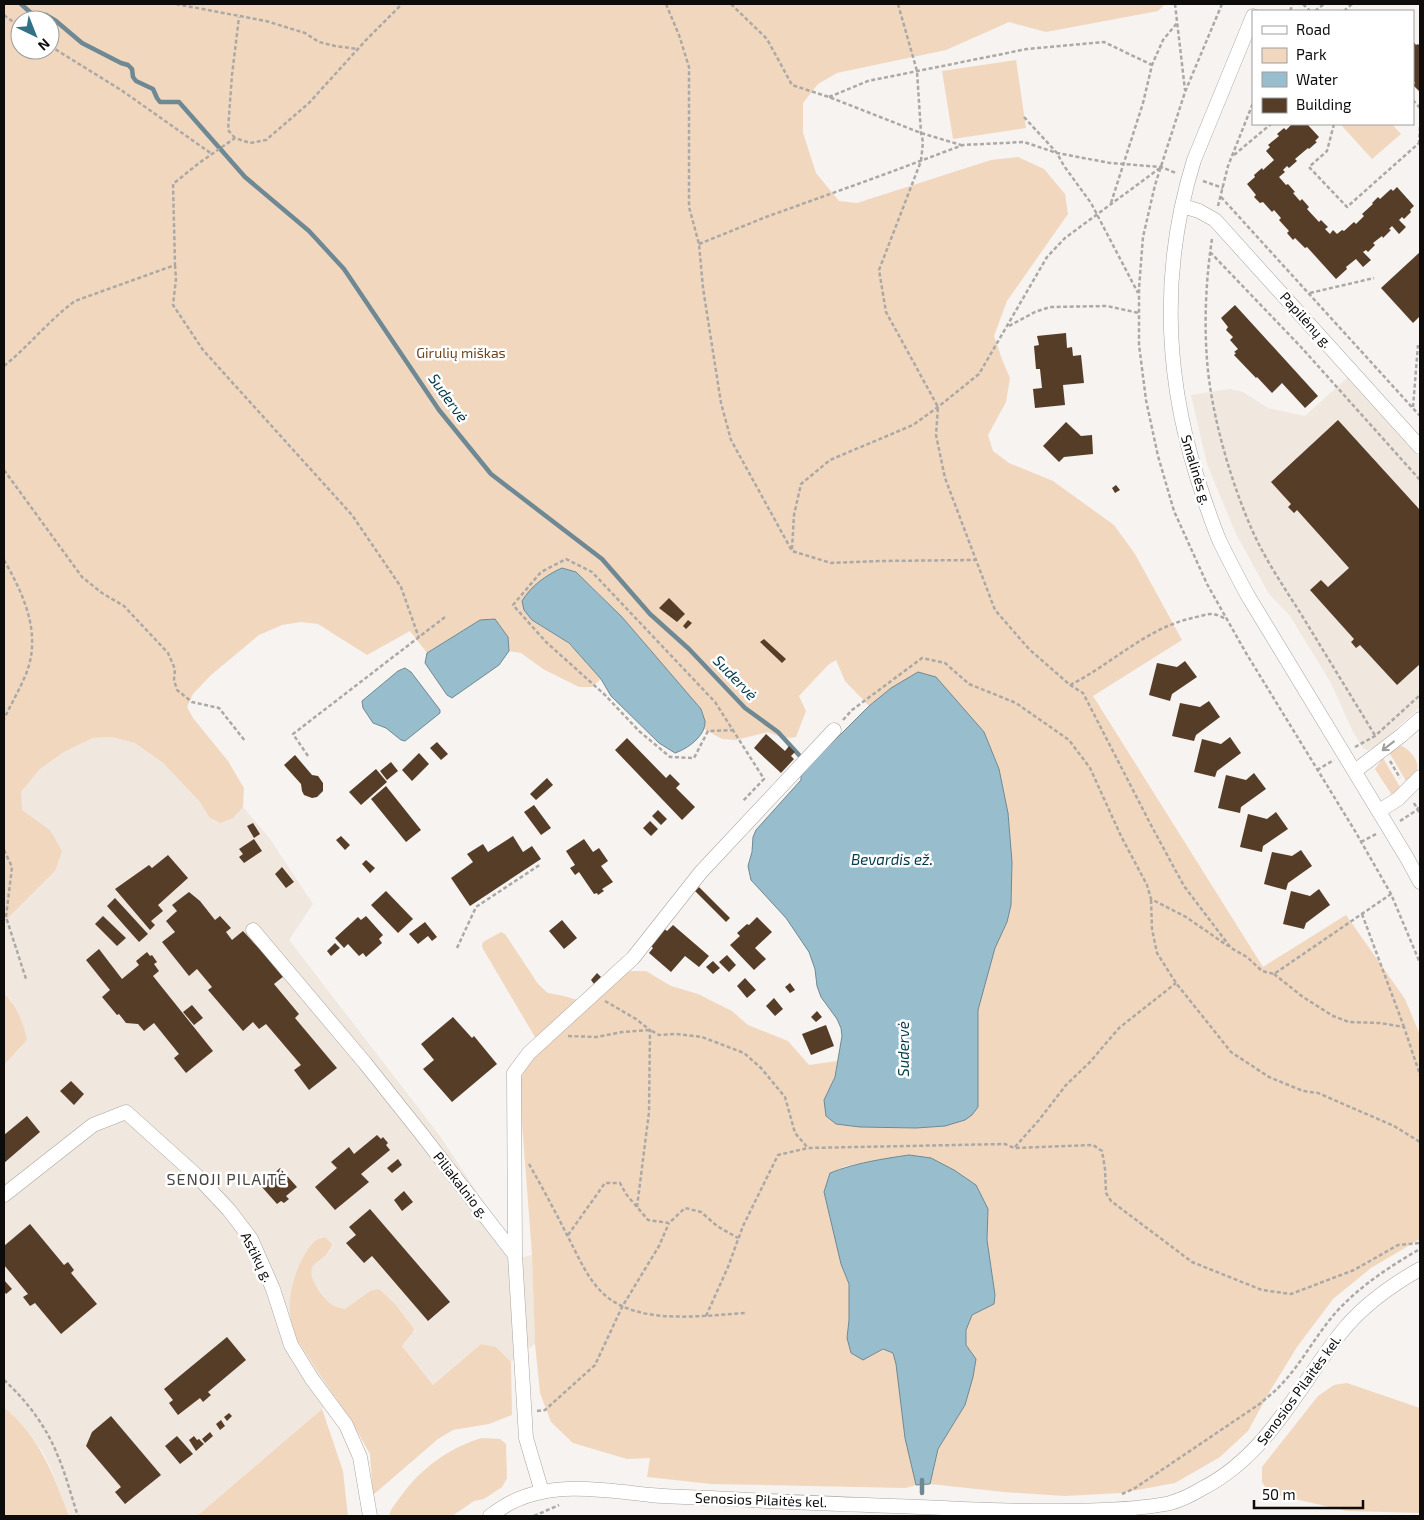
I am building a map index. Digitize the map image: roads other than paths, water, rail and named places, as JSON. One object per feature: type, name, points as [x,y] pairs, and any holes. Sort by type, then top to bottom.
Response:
[{"type":"street","name":"Smalinės g.","points":[[1252,18],[1194,160],[1177,231],[1171,282],[1170,332],[1177,394],[1187,445],[1203,498],[1231,564],[1248,596],[1420,882]]},
{"type":"street","name":"Papilėnų g.","points":[[1183,206],[1200,211],[1215,220],[1420,447]]},
{"type":"street","points":[[1354,771],[1420,719]]},
{"type":"street","points":[[542,1492],[526,1438],[515,1255],[514,1073],[530,1053],[633,958],[701,872],[834,730]]},
{"type":"street","points":[[1379,811],[1398,799],[1420,777]]},
{"type":"street","name":"Piliakalnio g.","points":[[253,930],[365,1063],[515,1255]]},
{"type":"street","name":"Astikų g.","points":[[4,1196],[93,1125],[126,1112],[197,1176],[229,1210],[250,1239],[273,1289],[291,1345],[312,1379],[346,1424],[360,1457],[370,1516]]},
{"type":"street","name":"Senosios Pilaitės kel.","points":[[492,1515],[511,1502],[542,1492],[572,1488],[590,1488],[663,1496],[1035,1512],[1127,1508],[1171,1502],[1209,1486],[1244,1460],[1261,1444],[1276,1425],[1340,1333],[1382,1293],[1420,1269]]},
{"type":"water","points":[[562,568],[576,572],[622,617],[701,709],[705,721],[704,727],[699,737],[690,745],[675,753],[659,743],[611,696],[601,679],[569,643],[532,620],[524,610],[522,601],[530,590],[550,574]]},
{"type":"water","points":[[495,619],[508,637],[509,651],[499,665],[452,698],[447,695],[425,663],[427,653],[480,620]]},
{"type":"water","points":[[405,668],[411,672],[440,710],[440,713],[405,741],[386,728],[373,723],[363,708],[362,701],[398,671]]},
{"type":"water","name":"Bevardis ež.","points":[[918,672],[936,677],[984,732],[999,769],[1008,813],[1012,862],[1011,905],[1007,922],[995,948],[978,1010],[978,1107],[965,1120],[945,1126],[916,1128],[860,1127],[836,1124],[826,1116],[824,1100],[835,1077],[842,1036],[841,1028],[837,1019],[821,997],[809,952],[786,918],[751,880],[748,866],[752,852],[753,837],[756,830],[801,780],[801,776],[809,766],[869,706],[891,688]]},
{"type":"water","points":[[909,1155],[931,1158],[954,1170],[976,1185],[988,1209],[987,1240],[995,1295],[994,1304],[972,1315],[966,1330],[966,1345],[976,1359],[965,1405],[938,1449],[930,1484],[916,1485],[905,1438],[893,1353],[883,1349],[863,1360],[851,1353],[847,1338],[849,1284],[841,1264],[824,1192],[830,1173],[859,1164]]},
{"type":"waterway","name":"Sudervė","points":[[21,4],[31,13],[46,15],[56,21],[82,43],[128,65],[132,69],[133,77],[136,81],[153,89],[160,102],[179,102],[245,177],[309,231],[344,269],[439,410],[491,474],[602,559],[650,614],[689,649],[745,708],[778,732],[799,755]]},
{"type":"waterway","name":"Sudervė","points":[[922,1480],[922,1493]]},
{"type":"district","name":"SENOJI PILAITĖ","points":[[227,1179]]},
{"type":"park label","name":"Girulių miškas","points":[[461,353]]}]
